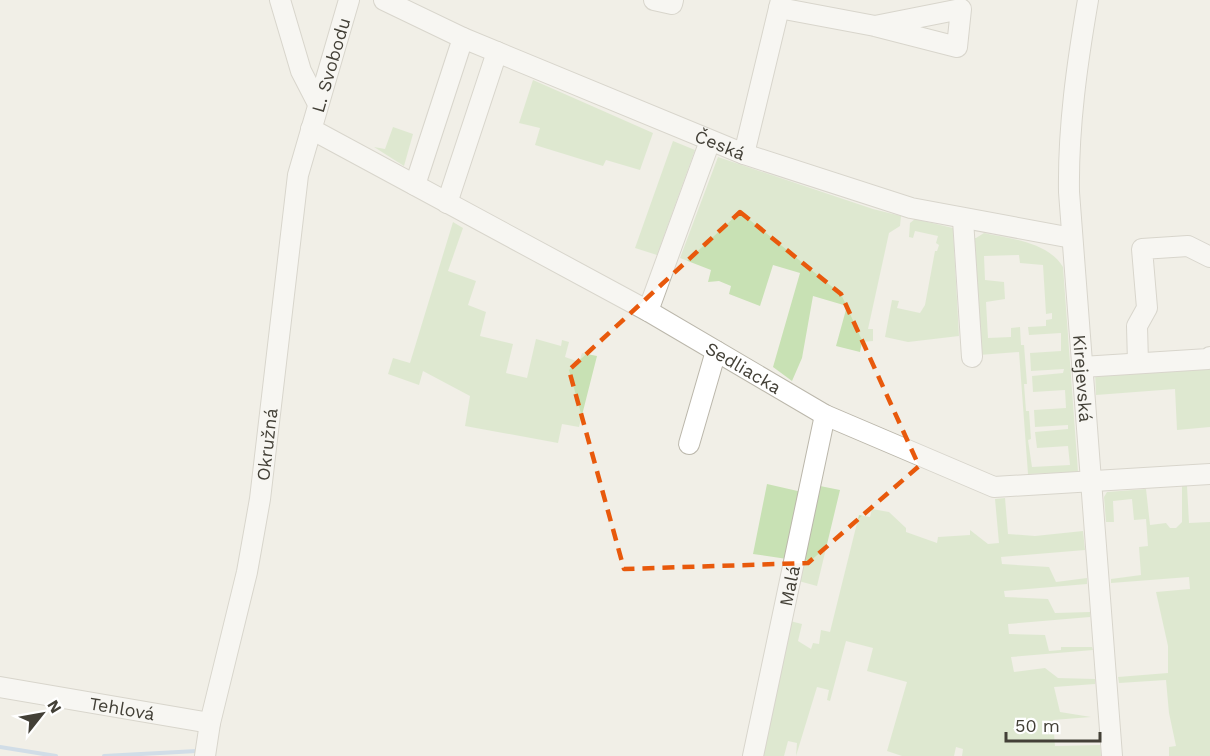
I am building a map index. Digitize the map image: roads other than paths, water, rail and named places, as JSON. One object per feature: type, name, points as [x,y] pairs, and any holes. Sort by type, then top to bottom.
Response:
[{"type":"street","points":[[280,0],[301,71],[318,104]]},
{"type":"street","name":"L. Svobodu","points":[[311,129],[349,0]]},
{"type":"street","name":"Česká","points":[[384,0],[409,5],[463,38],[744,154],[911,208],[963,220],[1072,238]]},
{"type":"street","points":[[654,0],[672,4],[673,0]]},
{"type":"street","name":"Kirejevská","points":[[1088,0],[1076,71],[1068,144],[1072,238],[1112,756]]},
{"type":"street","points":[[744,154],[780,4],[875,26]]},
{"type":"street","points":[[415,185],[463,38]]},
{"type":"street","points":[[447,203],[497,52]]},
{"type":"street","name":"Sedliacka","points":[[311,129],[648,311],[825,415],[994,488],[1210,474]]},
{"type":"street","name":"Okružná","points":[[205,756],[210,723],[238,610],[260,499],[298,175],[311,129]]},
{"type":"street","points":[[648,311],[710,141]]},
{"type":"street","points":[[963,220],[972,357]]},
{"type":"street","points":[[1138,363],[1137,326],[1147,308],[1142,249],[1188,246],[1210,257]]},
{"type":"street","points":[[689,444],[716,351]]},
{"type":"street","points":[[1082,367],[1210,357]]},
{"type":"street","name":"Malá","points":[[753,756],[825,415]]},
{"type":"street","name":"Tehlová","points":[[0,687],[210,723]]},
{"type":"waterway","points":[[0,747],[56,756]]},
{"type":"waterway","points":[[104,756],[197,751]]}]
